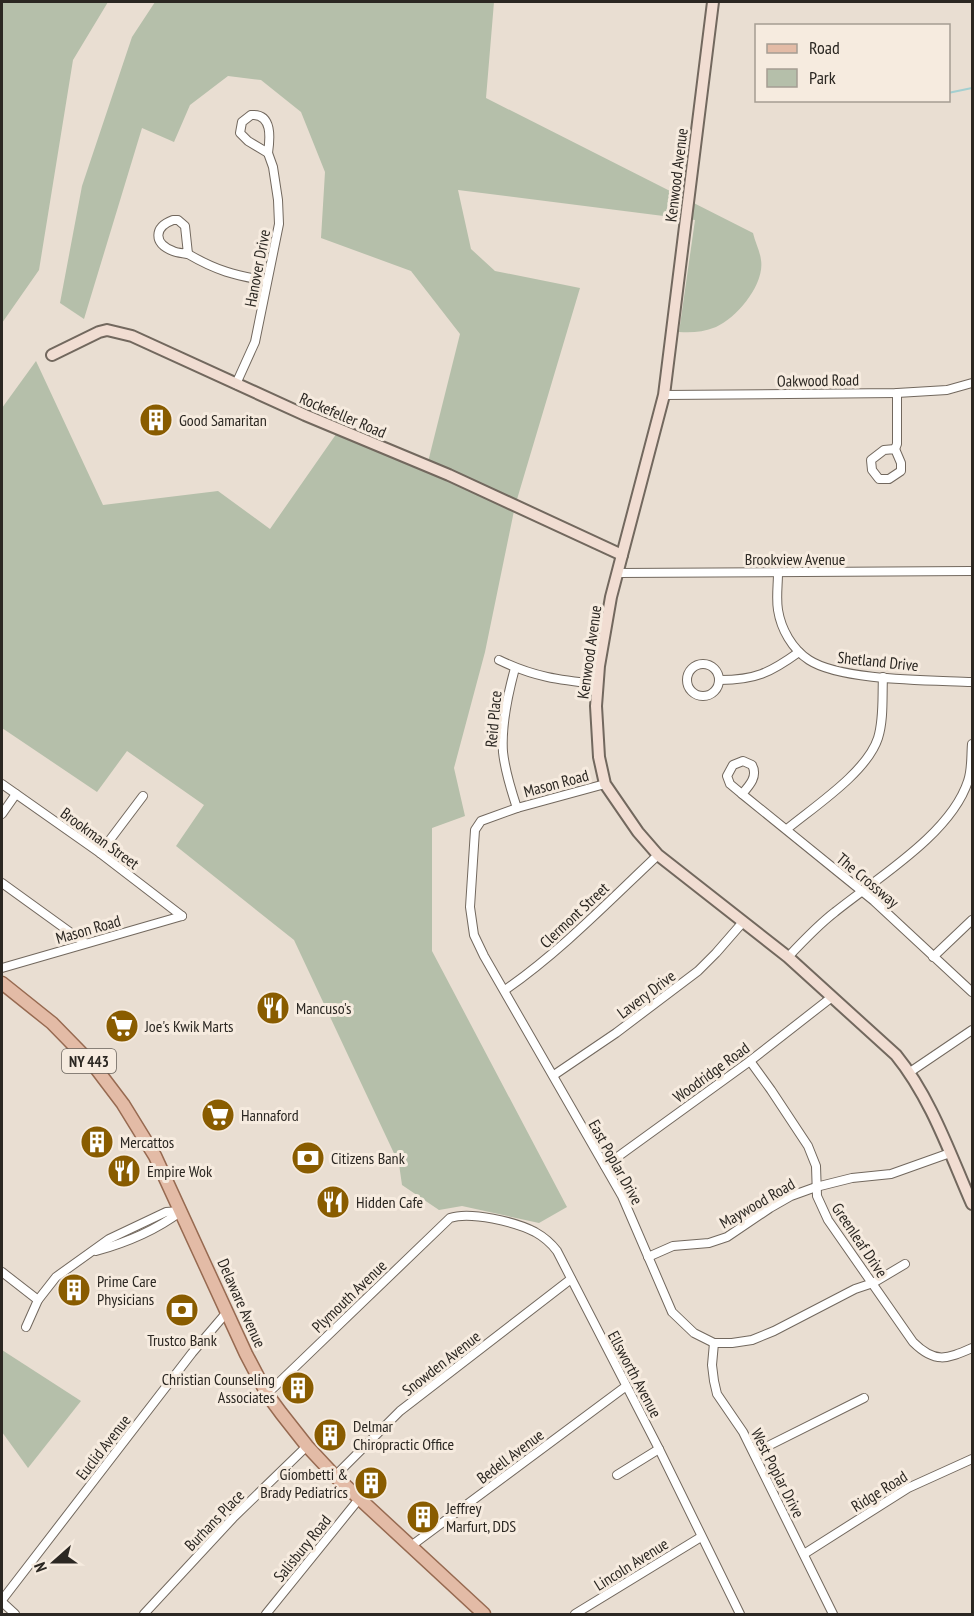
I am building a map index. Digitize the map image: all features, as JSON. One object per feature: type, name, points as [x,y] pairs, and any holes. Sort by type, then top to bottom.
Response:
[{"type":"main road","name":"Delaware Avenue","points":[[2,983],[52,1023],[111,1086],[141,1132],[181,1211],[246,1354],[267,1394],[307,1446],[335,1476],[484,1614]]},
{"type":"street","name":"Kenwood Avenue","points":[[713,2],[664,394],[611,597],[597,684],[599,757],[605,784],[638,832],[658,855],[789,957],[881,1041],[910,1072],[926,1101],[972,1204]]},
{"type":"street","name":"Hanover Drive","points":[[236,384],[255,342],[279,224],[275,178],[268,153],[268,123],[256,115],[247,117],[242,122],[240,133],[248,141],[268,153]]},
{"type":"street","points":[[188,254],[188,243],[183,224],[173,220],[163,224],[158,230],[158,236],[173,251],[188,254],[210,267],[230,274],[267,281]]},
{"type":"street","name":"Rockefeller Road","points":[[52,355],[99,332],[117,332],[132,336],[236,384],[449,475],[622,555]]},
{"type":"street","name":"Oakwood Road","points":[[664,394],[897,393],[947,390],[972,383]]},
{"type":"street","points":[[895,449],[884,450],[871,460],[872,470],[879,479],[889,479],[901,471],[901,463],[895,449],[897,444],[897,393]]},
{"type":"street","name":"Brookview Avenue","points":[[618,573],[972,571]]},
{"type":"street","name":"Shetland Drive","points":[[778,573],[778,610],[783,628],[799,652],[823,667],[883,677],[972,682]]},
{"type":"street","points":[[720,680],[743,680],[758,676],[776,669],[799,652]]},
{"type":"street","points":[[499,660],[522,671],[557,679],[597,684]]},
{"type":"street","points":[[706,665],[715,669],[720,680],[712,693],[698,696],[690,690],[687,679],[697,667],[706,665]]},
{"type":"street","name":"Reid Place","points":[[515,668],[510,681],[503,752],[517,808]]},
{"type":"street","points":[[787,829],[850,777],[868,758],[879,732],[883,677]]},
{"type":"street","points":[[789,957],[832,913],[903,860],[933,833],[971,781],[972,744]]},
{"type":"street","name":"Brookman Street","points":[[2,784],[100,853],[182,916]]},
{"type":"street","name":"Mason Road","points":[[481,821],[517,808],[605,784]]},
{"type":"street","points":[[2,814],[16,794]]},
{"type":"street","name":"The Crossway","points":[[742,794],[881,908],[972,992]]},
{"type":"street","points":[[100,853],[143,796]]},
{"type":"street","name":"East Poplar Drive","points":[[481,821],[475,830],[471,923],[484,956],[554,1075],[628,1209],[672,1312],[694,1333],[714,1343]]},
{"type":"street","name":"Clermont Street","points":[[505,990],[538,967],[658,855]]},
{"type":"street","points":[[2,883],[85,943]]},
{"type":"street","name":"Mason Road","points":[[2,968],[182,916]]},
{"type":"street","name":"Lavery Drive","points":[[554,1075],[616,1033],[699,971],[743,921]]},
{"type":"street","points":[[933,957],[972,921]]},
{"type":"street","name":"Woodridge Road","points":[[605,1166],[750,1061],[832,997]]},
{"type":"street","points":[[910,1072],[972,1030]]},
{"type":"street","name":"Greenleaf Drive","points":[[750,1061],[808,1146],[816,1166],[816,1187],[820,1205],[828,1220],[913,1342],[927,1354],[944,1358],[972,1348]]},
{"type":"street","name":"Maywood Road","points":[[648,1257],[673,1246],[709,1243],[727,1237],[791,1196],[816,1187],[852,1178],[891,1174],[950,1153]]},
{"type":"street","points":[[26,1327],[38,1300],[56,1277],[109,1239],[166,1212],[181,1211]]},
{"type":"street","name":"Ellsworth Avenue","points":[[450,1218],[468,1215],[519,1226],[536,1232],[550,1242],[659,1449],[740,1614]]},
{"type":"street","name":"Plymouth Avenue","points":[[267,1394],[450,1218]]},
{"type":"street","points":[[714,1343],[744,1341],[766,1335],[855,1289],[873,1283],[905,1264]]},
{"type":"street","points":[[2,1272],[38,1300]]},
{"type":"street","name":"Snowden Avenue","points":[[335,1476],[400,1411],[571,1280]]},
{"type":"street","name":"Euclid Avenue","points":[[2,1601],[192,1353],[227,1312]]},
{"type":"street","name":"West Poplar Drive","points":[[714,1343],[712,1365],[717,1394],[743,1432],[833,1614]]},
{"type":"street","name":"Bedell Avenue","points":[[411,1546],[625,1387]]},
{"type":"street","points":[[754,1453],[864,1398]]},
{"type":"street","name":"Burhans Place","points":[[144,1614],[233,1518],[307,1446]]},
{"type":"street","points":[[617,1475],[659,1449]]},
{"type":"street","name":"Ridge Road","points":[[804,1554],[908,1488],[972,1459]]},
{"type":"street","name":"Salisbury Road","points":[[266,1614],[359,1499]]},
{"type":"street","name":"Lincoln Avenue","points":[[575,1614],[701,1537]]},
{"type":"street","points":[[2,1601],[15,1614]]},
{"type":"green space","points":[[2,2],[108,2],[73,60],[39,270],[2,323]]},
{"type":"green space","points":[[155,2],[494,2],[486,98],[753,233],[759,250],[761,269],[759,279],[741,308],[716,327],[697,332],[679,332],[695,220],[458,190],[471,249],[495,271],[580,288],[515,506],[485,652],[454,768],[465,816],[432,828],[432,951],[567,1207],[539,1223],[462,1206],[439,1210],[402,1185],[399,1164],[294,940],[176,846],[204,805],[127,751],[97,792],[2,728],[2,408],[36,361],[103,505],[218,491],[270,529],[339,430],[427,466],[460,334],[411,271],[321,238],[325,172],[301,112],[261,80],[228,76],[190,105],[174,142],[142,128],[84,319],[60,303],[82,186],[132,37]]},
{"type":"green space","points":[[2,1350],[81,1401],[28,1468],[2,1432]]},
{"type":"waterway","points":[[950,93],[972,88]]},
{"type":"place","name":"Good Samaritan","points":[[156,420]]},
{"type":"place","name":"Mancuso's","points":[[273,1008]]},
{"type":"place","name":"Joe's Kwik Marts","points":[[122,1026]]},
{"type":"place","name":"Hannaford","points":[[218,1115]]},
{"type":"place","name":"Mercattos","points":[[97,1142]]},
{"type":"place","name":"Citizens Bank","points":[[308,1158]]},
{"type":"place","name":"Empire Wok","points":[[124,1171]]},
{"type":"place","name":"Hidden Cafe","points":[[333,1202]]},
{"type":"place","name":"Prime Care Physicians","points":[[74,1290]]},
{"type":"place","name":"Trustco Bank","points":[[182,1310]]},
{"type":"place","name":"Christian Counseling Associates","points":[[298,1388]]},
{"type":"place","name":"Delmar Chiropractic Office","points":[[330,1435]]},
{"type":"place","name":"Giombetti & Brady Pediatrics","points":[[371,1483]]},
{"type":"place","name":"Jeffrey Marfurt, DDS","points":[[423,1517]]}]
